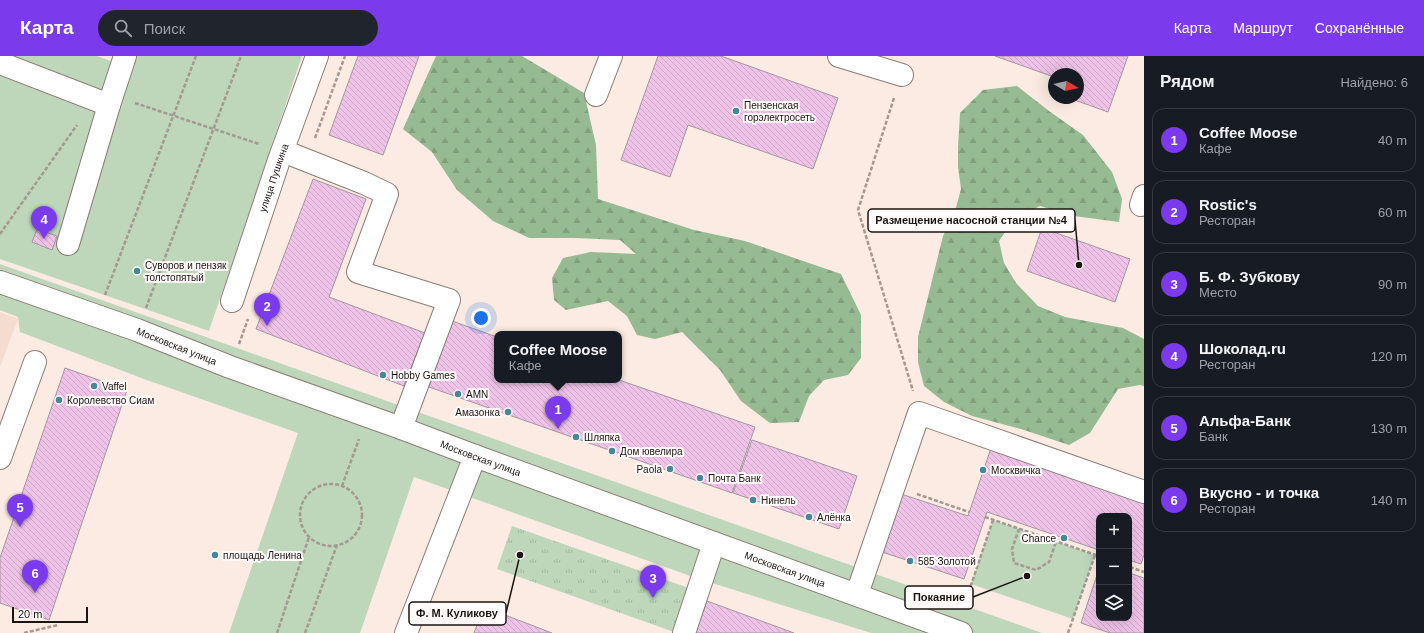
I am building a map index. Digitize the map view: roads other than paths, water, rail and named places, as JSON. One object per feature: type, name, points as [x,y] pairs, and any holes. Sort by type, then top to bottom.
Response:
[{"type":"street","points":[[68,244],[105,100],[125,56]]},
{"type":"street","name":"улица Пушкина","points":[[232,301],[317,56]]},
{"type":"street","points":[[596,95],[611,56]]},
{"type":"street","points":[[839,56],[902,75]]},
{"type":"street","points":[[0,63],[105,100]]},
{"type":"street","points":[[283,151],[364,183],[386,194],[358,272],[449,300],[401,428]]},
{"type":"street","name":"Московская улица","points":[[0,282],[97,315],[230,367],[958,632]]},
{"type":"street","points":[[0,458],[35,362]]},
{"type":"street","points":[[857,594],[919,413],[1144,492]]},
{"type":"street","points":[[406,633],[475,456]]},
{"type":"street","points":[[684,633],[714,543]]},
{"type":"place","name":"Пензенская горэлектросеть","points":[[736,111]]},
{"type":"place","name":"Шоколад.ru","points":[[44,239]]},
{"type":"place","name":"Размещение насосной станции №4","points":[[1079,265]]},
{"type":"place","name":"Суворов и пензяк толстопятый","points":[[137,271]]},
{"type":"place","name":"Rostic's","points":[[267,326]]},
{"type":"place","name":"Hobby Games","points":[[383,375]]},
{"type":"place","name":"Vaffel","points":[[94,386]]},
{"type":"place","name":"AMN","points":[[458,394]]},
{"type":"place","name":"Королевство Сиам","points":[[59,400]]},
{"type":"place","name":"Амазонка","points":[[508,412]]},
{"type":"place","name":"Coffee Moose","points":[[558,429]]},
{"type":"place","name":"Шляпка","points":[[576,437]]},
{"type":"place","name":"Дом ювелира","points":[[612,451]]},
{"type":"place","name":"Paola","points":[[670,469]]},
{"type":"place","name":"Москвичка","points":[[983,470]]},
{"type":"place","name":"Почта Банк","points":[[700,478]]},
{"type":"place","name":"Нинель","points":[[753,500]]},
{"type":"place","name":"Алёнка","points":[[809,517]]},
{"type":"place","name":"Альфа-Банк","points":[[20,527]]},
{"type":"place","name":"Chance","points":[[1064,538]]},
{"type":"place","name":"площадь Ленина","points":[[215,555]]},
{"type":"place","name":"Ф. М. Куликову","points":[[520,555]]},
{"type":"place","name":"585 Золотой","points":[[910,561]]},
{"type":"place","name":"Покаяние","points":[[1027,576]]},
{"type":"place","name":"Вкусно - и точка","points":[[35,593]]},
{"type":"place","name":"Б. Ф. Зубкову","points":[[653,598]]}]
